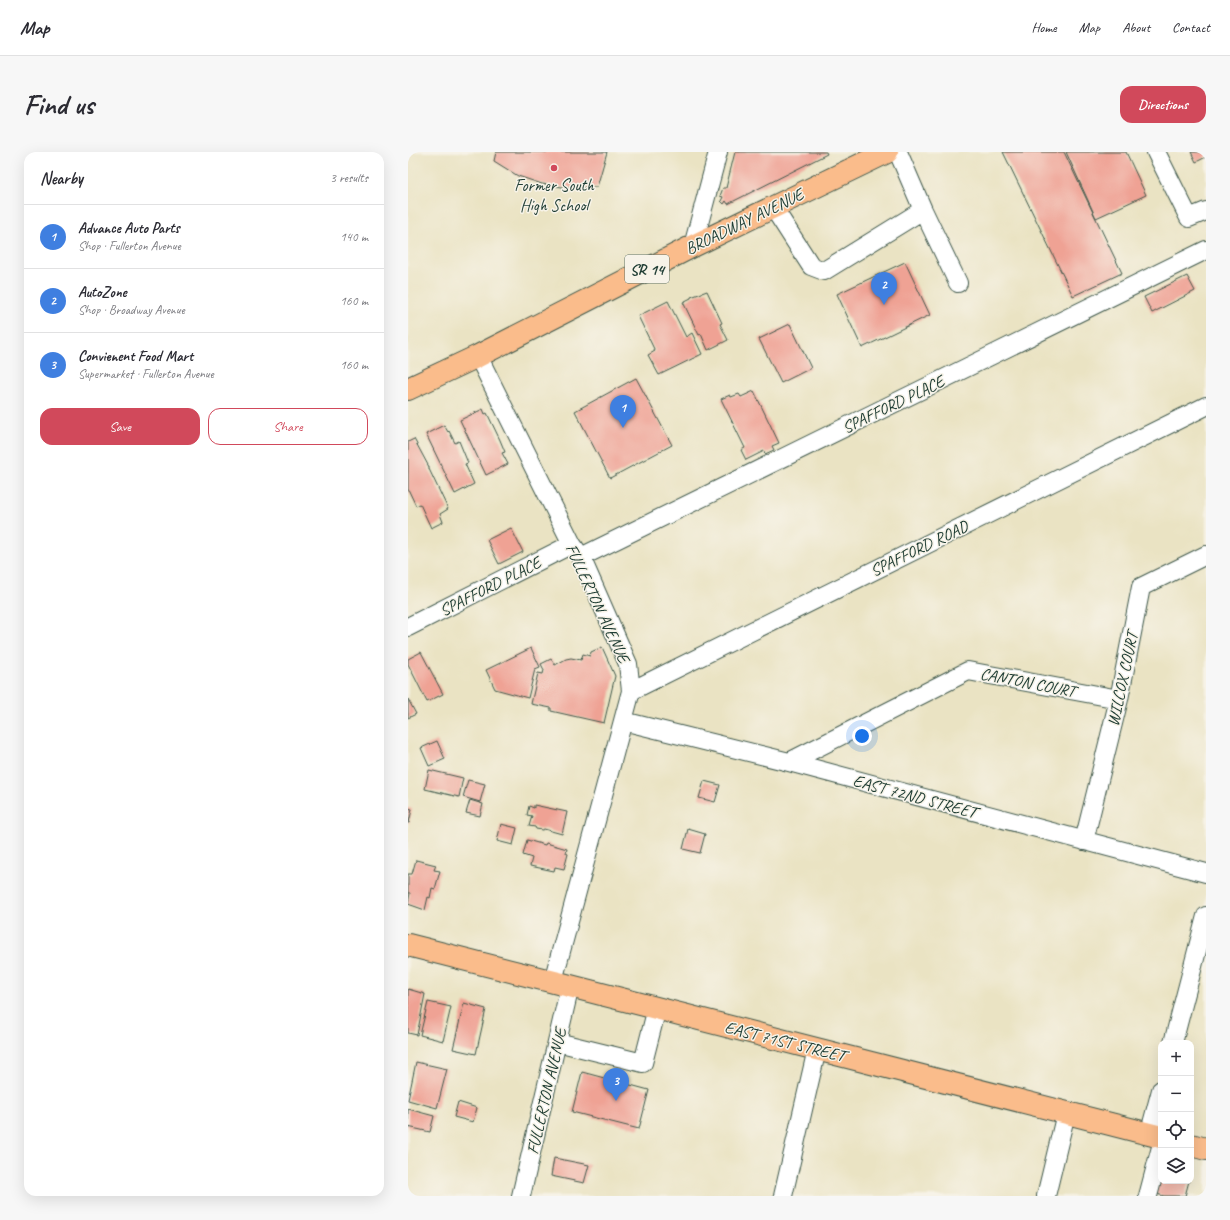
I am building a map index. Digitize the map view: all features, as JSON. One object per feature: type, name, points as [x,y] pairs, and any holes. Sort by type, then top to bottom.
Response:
[{"type":"main road","name":"BROADWAY AVENUE","points":[[408,389],[478,356],[693,246],[887,152]]},
{"type":"main road","name":"EAST 71ST STREET","points":[[408,945],[562,983],[1066,1113],[1157,1140]]},
{"type":"main road","points":[[1194,1146],[1206,1149]]},
{"type":"street","points":[[693,246],[718,152]]},
{"type":"street","points":[[898,152],[923,210],[958,283]]},
{"type":"street","points":[[1156,152],[1189,218],[1206,211]]},
{"type":"street","points":[[773,207],[812,266],[824,271],[923,210]]},
{"type":"street","name":"SPAFFORD PLACE","points":[[408,627],[576,551],[1206,250]]},
{"type":"street","name":"FULLERTON AVENUE","points":[[478,356],[576,551],[628,664],[631,691],[562,983],[557,1042],[521,1196]]},
{"type":"street","name":"SPAFFORD ROAD","points":[[631,691],[1206,406]]},
{"type":"street","name":"WILCOX COURT","points":[[1084,841],[1119,699],[1141,587],[1206,555]]},
{"type":"street","name":"CANTON COURT","points":[[789,762],[968,671],[1119,699]]},
{"type":"street","name":"EAST 72ND STREET","points":[[623,721],[789,762],[1206,873]]},
{"type":"street","points":[[1174,1040],[1206,916]]},
{"type":"street","points":[[557,1042],[643,1063],[657,1008]]},
{"type":"street","points":[[783,1196],[817,1049]]},
{"type":"street","points":[[1148,1196],[1157,1140],[1159,1112]]},
{"type":"street","points":[[1046,1196],[1066,1113]]},
{"type":"building","name":"Former South High School","points":[[496,152],[607,152],[597,187],[569,188],[542,184],[518,176],[494,161]]},
{"type":"building","points":[[735,152],[826,152],[827,154],[728,204],[726,201],[724,204],[721,201],[723,197],[720,196],[723,188],[726,188]]},
{"type":"building","points":[[1003,152],[1064,152],[1122,273],[1073,296]]},
{"type":"building","points":[[1066,152],[1126,152],[1146,195],[1096,218]]},
{"type":"building","points":[[1191,152],[1206,152],[1206,157],[1196,162]]},
{"type":"building","points":[[905,262],[930,315],[862,348],[837,294]]},
{"type":"building","points":[[1187,276],[1195,291],[1152,313],[1144,297]]},
{"type":"building","points":[[707,291],[728,340],[708,350],[683,302],[691,297]]},
{"type":"building","points":[[668,301],[686,337],[692,333],[702,354],[659,375],[648,355],[655,351],[638,316]]},
{"type":"building","points":[[790,324],[811,368],[781,383],[759,339]]},
{"type":"building","points":[[636,378],[672,445],[610,478],[575,411]]},
{"type":"building","points":[[754,391],[779,443],[772,446],[774,450],[765,454],[764,451],[746,460],[741,450],[745,448],[721,399],[730,395],[731,397],[739,394],[741,397]]},
{"type":"building","points":[[483,409],[485,414],[487,413],[500,440],[505,452],[502,453],[508,464],[486,475],[460,420]]},
{"type":"building","points":[[444,425],[455,443],[459,441],[468,463],[465,464],[474,484],[455,494],[426,434]]},
{"type":"building","points":[[414,439],[429,467],[448,509],[440,514],[443,522],[431,528],[420,504],[416,506],[408,489],[408,442]]},
{"type":"building","points":[[511,528],[523,552],[499,564],[487,540]]},
{"type":"building","points":[[602,647],[615,676],[604,723],[551,711],[551,708],[531,704],[538,673],[543,674],[544,670],[541,664],[551,659],[555,665],[571,658],[581,660],[583,654],[590,656],[591,652]]},
{"type":"building","points":[[531,648],[540,667],[535,669],[528,698],[495,689],[486,670]]},
{"type":"building","points":[[421,652],[443,694],[427,702],[408,664],[408,659]]},
{"type":"building","points":[[408,699],[416,714],[408,718]]},
{"type":"building","points":[[437,741],[445,759],[429,766],[421,748]]},
{"type":"building","points":[[429,770],[463,778],[459,797],[425,789]]},
{"type":"building","points":[[468,780],[485,784],[480,802],[463,797]]},
{"type":"building","points":[[704,781],[720,785],[715,802],[699,798]]},
{"type":"building","points":[[470,800],[483,804],[480,816],[466,813]]},
{"type":"building","points":[[534,805],[567,812],[562,834],[544,829],[536,829],[535,827],[529,826],[532,816],[527,815],[529,806],[534,808]]},
{"type":"building","points":[[408,808],[412,809],[409,823],[408,823]]},
{"type":"building","points":[[501,824],[517,828],[513,845],[497,841]]},
{"type":"building","points":[[688,829],[705,834],[700,853],[683,849]]},
{"type":"building","points":[[527,840],[545,845],[546,843],[567,849],[566,853],[568,854],[564,869],[555,867],[554,871],[530,866],[532,858],[523,855]]},
{"type":"building","points":[[416,860],[436,865],[434,870],[440,871],[435,889],[432,888],[430,898],[428,897],[425,910],[408,904],[410,893],[408,893],[408,874],[412,874]]},
{"type":"building","points":[[408,989],[425,994],[417,1035],[408,1033]]},
{"type":"building","points":[[428,1002],[451,1007],[443,1041],[420,1035]]},
{"type":"building","points":[[464,1003],[486,1009],[476,1054],[453,1049]]},
{"type":"building","points":[[416,1062],[447,1069],[437,1108],[408,1100]]},
{"type":"building","points":[[582,1072],[649,1090],[639,1129],[572,1112]]},
{"type":"building","points":[[458,1102],[477,1108],[473,1122],[454,1117]]},
{"type":"building","points":[[408,1109],[434,1116],[430,1132],[408,1127]]},
{"type":"building","points":[[554,1158],[589,1165],[584,1183],[551,1176]]},
{"type":"building","points":[[1159,1184],[1188,1184],[1185,1196],[1164,1196],[1153,1193]]},
{"type":"place","name":"Former South High School","points":[[554,168]]},
{"type":"place","name":"AutoZone","points":[[884,305]]},
{"type":"place","name":"Advance Auto Parts","points":[[623,428]]},
{"type":"place","name":"Convienent Food Mart","points":[[616,1101]]}]
